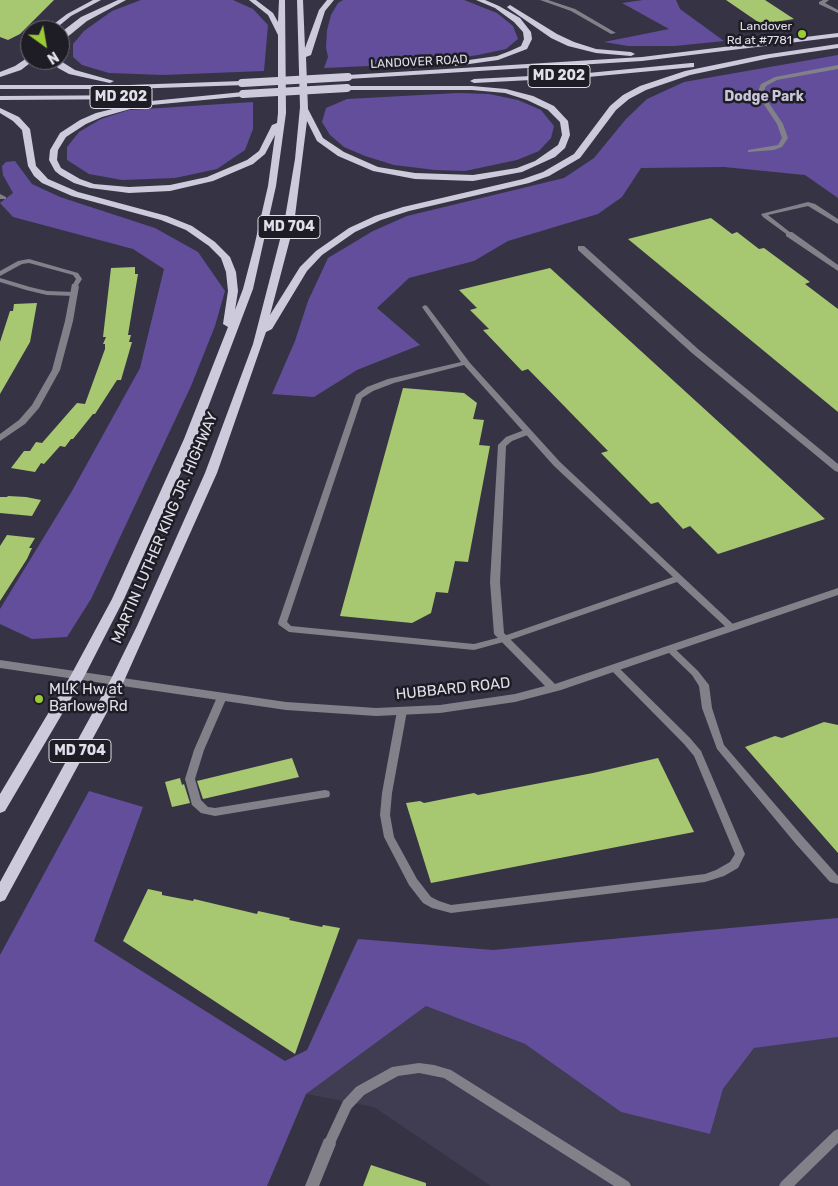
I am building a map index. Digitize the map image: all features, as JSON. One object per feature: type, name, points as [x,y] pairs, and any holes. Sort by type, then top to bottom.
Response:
[{"type":"main road","points":[[63,20],[98,0]]},
{"type":"main road","points":[[70,30],[84,19],[123,0]]},
{"type":"main road","points":[[252,0],[272,14],[283,39]]},
{"type":"main road","name":"MARTIN LUTHER KING JR. HIGHWAY","points":[[0,807],[78,675],[118,599],[167,493],[248,289],[272,186],[282,113],[282,0]]},
{"type":"main road","name":"MARTIN LUTHER KING JR. HIGHWAY","points":[[0,896],[117,681],[201,496],[225,438],[258,344],[289,224],[299,159],[304,107],[300,0]]},
{"type":"main road","points":[[304,67],[317,20],[322,10],[331,0]]},
{"type":"main road","points":[[348,77],[487,60],[513,53],[524,46],[528,36],[521,24],[504,11],[479,0]]},
{"type":"main road","points":[[495,0],[518,12],[559,39],[579,47],[605,52],[668,57]]},
{"type":"main road","name":"LANDOVER ROAD","points":[[0,87],[158,86],[566,65],[668,57],[838,35]]},
{"type":"main road","name":"LANDOVER ROAD","points":[[0,98],[242,94],[597,74],[770,56],[838,46]]},
{"type":"main road","points":[[258,344],[302,269],[323,249],[352,230],[406,208],[514,184],[546,174],[577,156],[613,108],[626,97],[643,88],[682,74],[770,56]]},
{"type":"main road","points":[[0,75],[20,67]]},
{"type":"main road","points":[[69,70],[92,78],[158,86]]},
{"type":"main road","points":[[304,107],[316,133],[326,144],[340,154],[371,168],[415,176],[458,178],[509,173],[546,159],[562,146],[566,136],[566,126],[556,112],[538,101],[514,93],[472,88],[347,88]]},
{"type":"main road","points":[[242,94],[141,104],[99,115],[76,126],[63,135],[54,150],[53,160],[58,169],[69,177],[98,187],[142,190],[185,185],[230,172],[257,157],[269,140],[282,113]]},
{"type":"main road","points":[[0,110],[16,119],[26,129],[32,166],[45,181],[75,194],[173,221],[196,232],[218,250],[229,265],[233,284],[226,345]]},
{"type":"street","points":[[543,0],[573,10],[613,33]]},
{"type":"street","points":[[750,151],[780,146],[785,138],[780,124],[760,94],[763,85],[775,78],[838,67]]},
{"type":"street","points":[[789,234],[838,269]]},
{"type":"street","points":[[581,248],[695,351],[838,469]]},
{"type":"street","points":[[0,438],[29,415],[47,387],[62,353],[74,290]]},
{"type":"street","points":[[526,432],[509,439],[502,445],[495,582],[498,634],[553,688]]},
{"type":"street","name":"HUBBARD ROAD","points":[[0,664],[286,706],[336,710],[402,711],[475,705],[515,698],[553,688],[838,591]]},
{"type":"street","points":[[312,1186],[329,1144]]},
{"type":"lane","points":[[824,0],[821,2],[838,12]]},
{"type":"lane","points":[[789,234],[764,214],[808,204],[813,205],[838,222]]},
{"type":"lane","points":[[0,274],[20,262],[29,260],[76,274],[80,279],[74,290],[47,293],[0,280]]},
{"type":"lane","points":[[425,307],[466,363],[526,432],[557,464],[732,628]]},
{"type":"lane","points":[[466,363],[391,381],[370,389],[359,398],[282,623],[289,629],[474,647],[504,639],[679,578]]},
{"type":"lane","points":[[670,649],[695,672],[704,685],[707,708],[720,746],[799,840],[834,879],[838,880]]},
{"type":"lane","points":[[402,711],[387,793],[385,815],[389,837],[413,882],[427,900],[436,905],[452,909],[705,878],[720,873],[734,865],[740,854],[701,760],[687,741],[614,668]]},
{"type":"lane","points":[[222,697],[198,750],[190,779],[196,802],[205,810],[215,812],[325,794]]},
{"type":"lane","points":[[329,1144],[347,1105],[360,1091],[396,1071],[419,1068],[434,1070],[447,1074],[625,1186]]},
{"type":"lane","points":[[785,1186],[838,1135]]},
{"type":"shaded area","points":[[141,0],[233,0],[253,9],[268,25],[264,71],[163,75],[109,73],[82,65],[73,57],[73,44],[84,31],[112,11]]},
{"type":"shaded area","points":[[343,0],[464,0],[497,13],[513,26],[518,39],[506,49],[478,55],[413,64],[324,68],[328,57],[326,48],[327,30],[331,15],[338,3]]},
{"type":"shaded area","points":[[643,0],[676,0],[680,9],[724,41],[675,46],[628,46],[604,42],[669,29],[622,3]]},
{"type":"shaded area","points":[[838,55],[838,198],[805,175],[724,167],[641,168],[622,197],[598,214],[508,241],[474,261],[409,278],[377,308],[420,345],[357,370],[314,397],[272,394],[295,341],[308,301],[328,258],[373,231],[407,216],[564,178],[594,158],[626,119],[647,99],[684,82]]},
{"type":"shaded area","points":[[458,93],[489,94],[518,100],[541,110],[554,126],[551,138],[539,151],[517,160],[465,171],[435,170],[394,165],[365,156],[344,147],[330,135],[322,122],[326,108],[347,99]]},
{"type":"shaded area","points":[[253,102],[253,129],[245,150],[217,169],[175,178],[122,180],[89,174],[67,160],[67,147],[79,132],[101,119],[129,110]]},
{"type":"shaded area","points":[[15,161],[32,184],[60,197],[155,228],[198,252],[225,291],[215,326],[191,386],[91,599],[67,637],[32,639],[0,624],[0,609],[72,491],[140,368],[164,269],[133,249],[13,217],[0,203],[13,193],[3,175],[2,166],[6,162]]},
{"type":"shaded area","points":[[89,791],[143,807],[94,941],[285,1061],[307,1050],[358,939],[493,950],[838,918],[838,1037],[754,1048],[723,1089],[710,1134],[621,1112],[525,1044],[426,1006],[306,1094],[267,1186],[0,1186],[0,955]]},
{"type":"shaded area","points":[[426,1006],[525,1044],[621,1112],[710,1134],[723,1089],[754,1048],[838,1037],[838,1186],[491,1186],[374,1107],[306,1094]]},
{"type":"building","points":[[0,0],[54,0],[34,20],[20,20],[20,34],[8,40],[0,37]]},
{"type":"building","points":[[726,0],[765,0],[794,19],[761,24]]},
{"type":"building","points":[[711,218],[732,234],[737,232],[759,249],[764,248],[810,282],[805,284],[838,309],[838,412],[628,239]]},
{"type":"building","points":[[135,267],[135,274],[138,274],[128,335],[131,335],[129,342],[132,342],[121,380],[117,380],[95,414],[93,414],[73,439],[65,447],[60,446],[44,464],[41,463],[35,472],[11,468],[24,451],[30,451],[36,442],[42,443],[77,403],[85,404],[105,349],[105,344],[103,344],[106,337],[103,337],[111,268]]},
{"type":"building","points":[[550,268],[825,519],[718,554],[690,526],[683,529],[658,502],[651,504],[601,453],[608,451],[528,369],[522,371],[483,330],[489,329],[470,310],[477,308],[459,290]]},
{"type":"building","points":[[37,303],[30,342],[0,394],[0,342],[10,311],[13,311],[14,304]]},
{"type":"building","points":[[403,388],[464,393],[477,403],[473,419],[484,420],[479,445],[490,446],[468,562],[455,561],[448,593],[436,592],[431,613],[412,623],[340,616]]},
{"type":"building","points":[[8,496],[41,500],[32,516],[0,513],[0,497]]},
{"type":"building","points":[[7,535],[35,538],[29,548],[32,548],[27,559],[0,601],[0,546]]},
{"type":"building","points":[[824,722],[838,725],[838,853],[745,747],[775,736],[782,738]]},
{"type":"building","points":[[292,758],[299,777],[203,799],[197,781]]},
{"type":"building","points":[[658,758],[694,832],[431,883],[406,803],[420,801],[424,803],[474,793],[478,795],[593,773]]},
{"type":"building","points":[[180,778],[190,803],[172,807],[165,782]]},
{"type":"building","points":[[148,889],[162,892],[162,895],[193,901],[194,899],[257,914],[258,911],[322,927],[323,925],[340,928],[295,1054],[123,941]]},
{"type":"building","points":[[371,1165],[426,1183],[426,1186],[363,1186]]},
{"type":"place","name":"Landover Rd at #7781","points":[[802,34]]},
{"type":"place","name":"MLK Hw at Barlowe Rd","points":[[39,699]]},
{"type":"district","name":"Dodge Park","points":[[764,97]]}]
